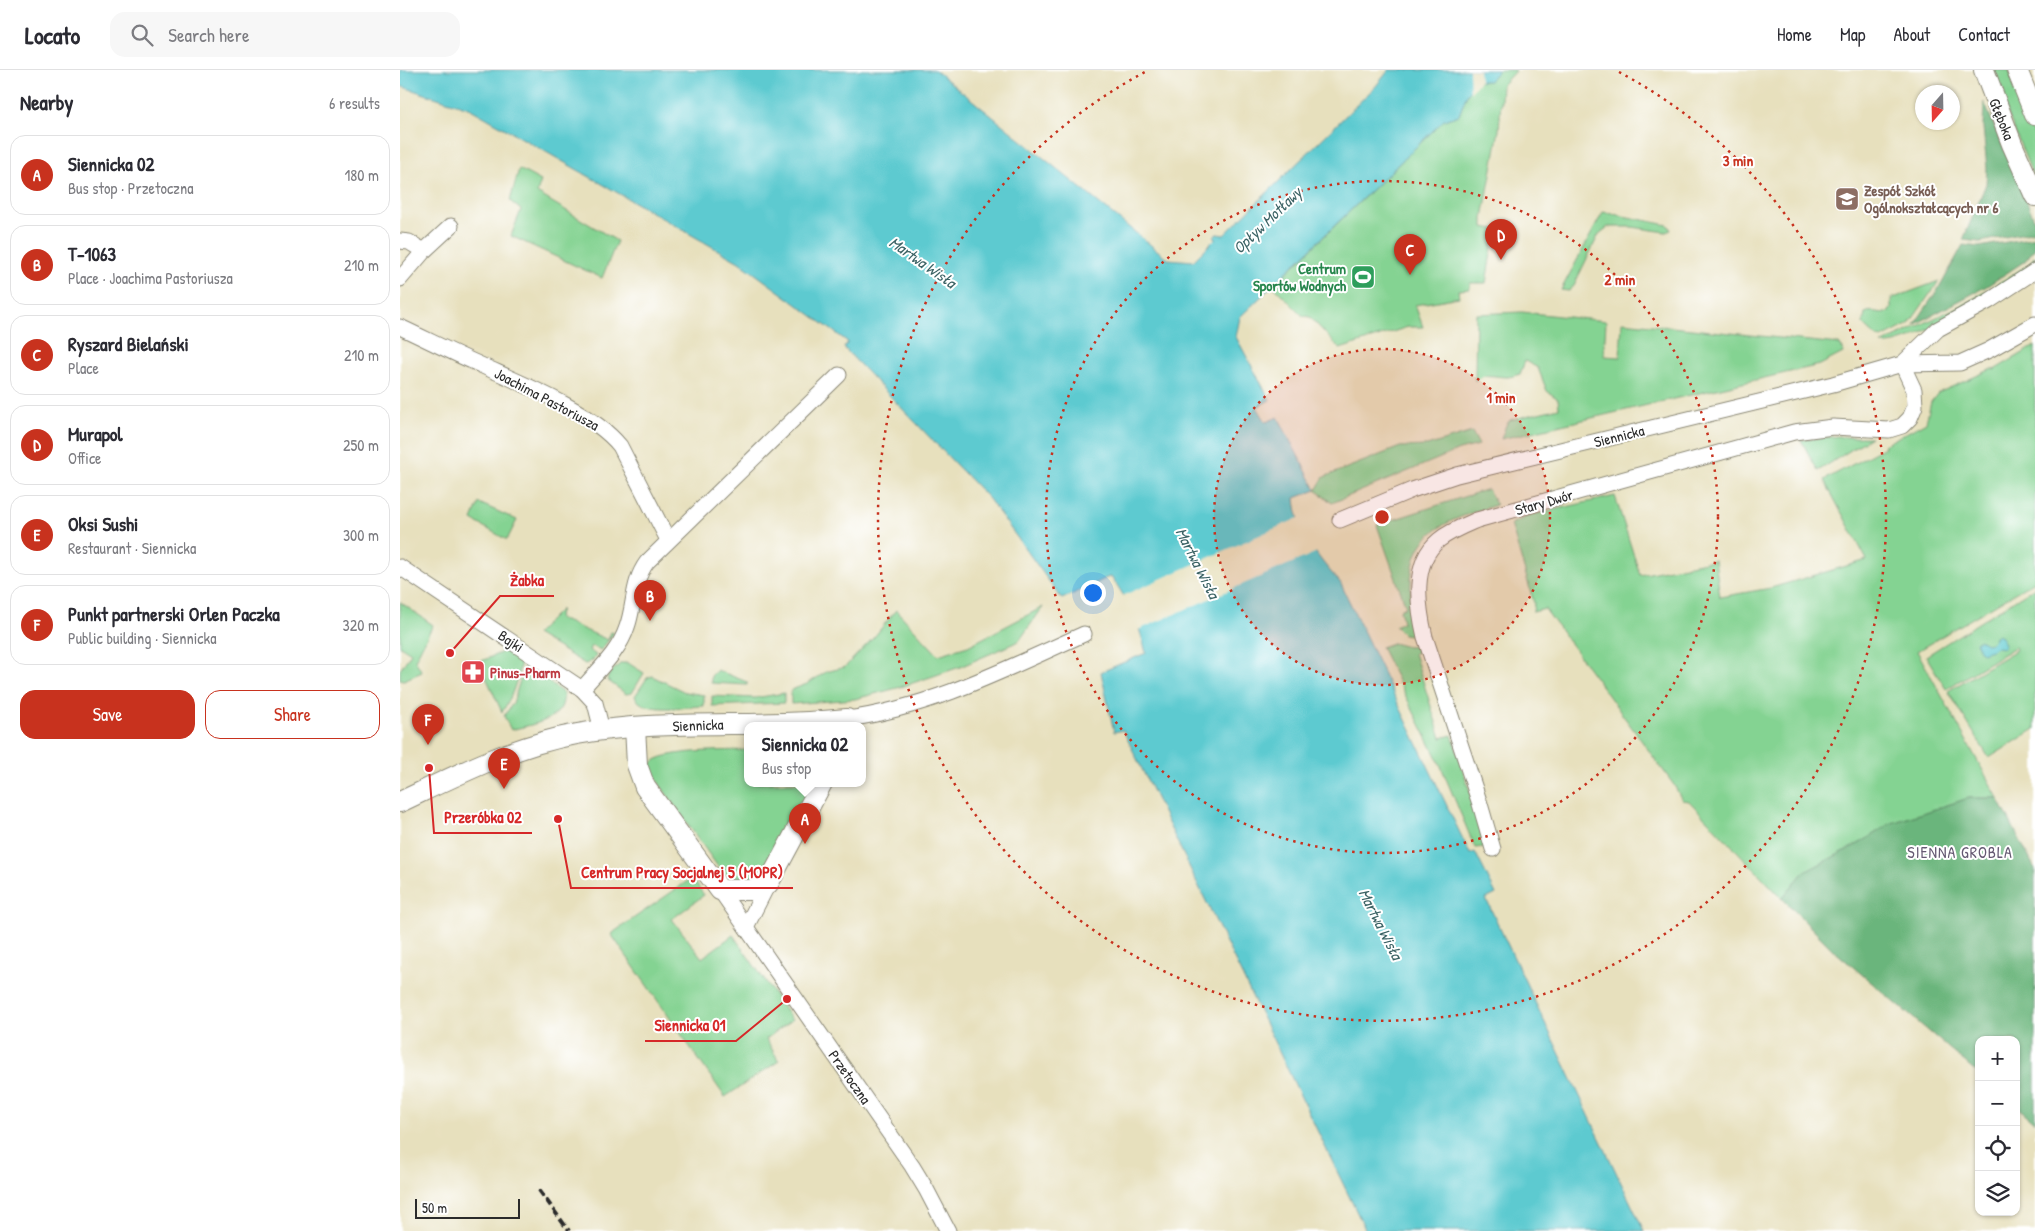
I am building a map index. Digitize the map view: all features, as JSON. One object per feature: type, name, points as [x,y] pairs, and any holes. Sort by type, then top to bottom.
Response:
[{"type":"street","name":"Głęboka","points":[[1984,70],[2012,144],[2035,196]]},
{"type":"street","points":[[2017,70],[2035,114]]},
{"type":"street","points":[[400,279],[424,251],[451,226]]},
{"type":"street","points":[[400,241],[409,242],[424,251]]},
{"type":"street","name":"Siennicka","points":[[1902,364],[1938,329],[2035,271]]},
{"type":"street","name":"Siennicka","points":[[1340,520],[1412,490],[1457,475],[1833,384],[1902,364],[1960,362],[1989,350],[2035,324]]},
{"type":"street","name":"Joachima Pastoriusza","points":[[400,327],[516,381],[579,413],[601,427],[620,446],[668,540]]},
{"type":"street","name":"Stary Dwór","points":[[1493,849],[1419,613],[1418,591],[1421,572],[1427,556],[1437,542],[1453,530],[1477,520],[1794,432],[1833,427],[1889,430],[1902,426],[1910,418],[1915,406],[1914,390],[1902,364]]},
{"type":"street","points":[[582,689],[616,649],[628,626],[635,586],[640,570],[668,540],[839,376]]},
{"type":"street","name":"Bajki","points":[[400,567],[582,689],[595,703],[602,730]]},
{"type":"street","name":"Siennicka","points":[[847,722],[967,685],[1084,634]]},
{"type":"street","name":"Siennicka","points":[[400,802],[521,749],[558,738],[602,730],[636,727],[744,724]]},
{"type":"street","name":"Przetoczna","points":[[636,727],[637,765],[645,787],[720,890],[912,1166],[936,1206],[948,1231]]},
{"type":"street","points":[[746,927],[820,787]]},
{"type":"street","points":[[720,890],[740,891],[768,884]]},
{"type":"green space","points":[[1499,70],[1516,70],[1502,85],[1499,130],[1483,218],[1483,227],[1495,229],[1486,283],[1470,283],[1470,289],[1458,290],[1459,297],[1415,305],[1423,327],[1408,327],[1340,349],[1310,317],[1303,316],[1273,286],[1444,120],[1459,115],[1467,94],[1480,81],[1489,81]]},
{"type":"green space","points":[[1990,70],[2009,70],[2035,138],[2035,181]]},
{"type":"green space","points":[[1984,102],[2035,221],[2035,231],[1980,242],[1963,240],[1986,184],[1987,169],[1983,127]]},
{"type":"green space","points":[[519,169],[541,181],[537,193],[617,241],[602,278],[511,236],[521,210],[510,201]]},
{"type":"green space","points":[[1603,212],[1668,225],[1671,230],[1666,232],[1632,227],[1608,227],[1599,234],[1574,285],[1569,291],[1561,290]]},
{"type":"green space","points":[[2035,237],[2035,248],[2025,261],[1987,286],[1914,325],[1941,285],[1963,245],[1979,247]]},
{"type":"green space","points":[[2035,256],[2035,267],[1981,301],[1914,337],[1895,343],[1881,344],[1968,302],[2028,265]]},
{"type":"green space","points":[[1939,281],[1909,324],[1882,338],[1877,337],[1863,324],[1865,313],[1889,312],[1891,299]]},
{"type":"green space","points":[[1522,312],[1606,321],[1604,356],[1620,357],[1622,322],[1839,344],[1843,349],[1843,353],[1820,365],[1501,439],[1510,420],[1559,408],[1558,399],[1547,391],[1538,368],[1525,361],[1520,374],[1507,377],[1486,376],[1475,381],[1476,314]]},
{"type":"green space","points":[[2035,346],[2035,581],[1917,651],[1998,798],[1969,798],[1889,824],[1862,842],[1803,873],[1782,898],[1689,801],[1682,800],[1674,785],[1545,609],[1533,612],[1534,603],[1511,524],[1530,515],[1615,496],[1640,575],[1715,560],[1720,597],[1771,588],[1867,560],[1824,480],[1926,422],[1931,402],[1938,393],[1992,369],[1994,370]]},
{"type":"green space","points":[[1472,432],[1479,445],[1459,450],[1332,503],[1316,490],[1324,477],[1400,447],[1427,446]]},
{"type":"green space","points":[[1839,436],[1871,437],[1818,471],[1801,440]]},
{"type":"green space","points":[[1488,489],[1496,505],[1444,525],[1432,533],[1422,544],[1415,558],[1412,576],[1411,598],[1416,632],[1410,635],[1403,634],[1395,626],[1403,622],[1400,610],[1406,607],[1377,525]]},
{"type":"green space","points":[[479,503],[517,520],[507,540],[472,520]]},
{"type":"green space","points":[[2035,587],[2035,729],[1989,758],[1948,691],[2016,650],[2015,647],[1946,689],[1926,656]]},
{"type":"green space","points":[[400,602],[433,625],[415,660],[422,672],[404,680],[400,679],[400,670],[411,653],[400,646]]},
{"type":"green space","points":[[1043,607],[1019,641],[960,667],[901,687],[855,699],[791,704],[791,690],[807,684],[826,672],[845,667],[875,636],[896,610],[938,655],[968,646]]},
{"type":"green space","points":[[561,609],[558,618],[608,640],[611,632],[614,633],[601,650],[591,646],[589,650],[596,655],[590,662],[585,664],[536,634]]},
{"type":"green space","points":[[1393,643],[1408,647],[1418,646],[1424,650],[1414,653],[1441,738],[1452,735],[1477,814],[1484,847],[1475,848],[1440,764],[1381,647]]},
{"type":"green space","points":[[505,651],[521,662],[512,694],[502,712],[479,662]]},
{"type":"green space","points":[[621,663],[628,663],[644,673],[632,693],[626,694],[607,680],[609,674]]},
{"type":"green space","points":[[525,664],[563,693],[563,702],[560,710],[546,720],[511,730],[504,716],[513,703]]},
{"type":"green space","points":[[717,670],[747,682],[747,685],[711,683],[711,676]]},
{"type":"green space","points":[[652,676],[685,692],[704,695],[704,706],[655,708],[639,702],[635,696],[647,678]]},
{"type":"green space","points":[[784,693],[784,703],[712,706],[712,696],[755,698]]},
{"type":"green space","points":[[744,750],[744,787],[814,787],[770,868],[754,883],[728,881],[651,772],[651,764],[657,759],[681,753]]},
{"type":"green space","points":[[1969,798],[1998,798],[2035,869],[2035,1122],[2020,1109],[2020,1036],[1975,1036],[1975,1071],[1832,949],[1782,898],[1803,873],[1862,842],[1889,824]]},
{"type":"green space","points":[[692,878],[704,895],[672,919],[702,958],[733,935],[792,1020],[766,1039],[779,1061],[725,1097],[611,934]]},
{"type":"water","points":[[400,70],[935,70],[1168,259],[1193,261],[1216,238],[1214,236],[1217,234],[1224,235],[1376,86],[1389,70],[1499,70],[1489,81],[1480,81],[1467,94],[1459,115],[1444,120],[1240,317],[1236,337],[1270,400],[1257,407],[1266,422],[1278,417],[1316,490],[1295,498],[1304,533],[1324,564],[1340,582],[1470,854],[1475,852],[1496,894],[1486,899],[1644,1231],[1366,1231],[1123,730],[1114,732],[1101,672],[1146,653],[1133,613],[1111,576],[1062,599],[989,499],[844,348],[848,342],[739,262],[469,108],[400,86]]},
{"type":"water","points":[[1997,635],[2001,637],[2005,644],[2004,648],[1996,647],[1982,653],[1979,650],[1976,642],[1979,640],[1986,644],[1991,643]]},
{"type":"pier","points":[[1469,70],[1479,70],[1480,81],[1470,93]]},
{"type":"pier","points":[[1301,517],[1317,552],[1138,630],[1122,596]]},
{"type":"railway","points":[[539,1190],[569,1231]]},
{"type":"place","name":"Zespół Szkół Ogólnokształcących nr 6","points":[[1847,199]]},
{"type":"place","name":"Murapol","points":[[1501,260]]},
{"type":"place","name":"Ryszard Bielański","points":[[1410,275]]},
{"type":"place","name":"Centrum Sportów Wodnych","points":[[1363,277]]},
{"type":"place","name":"T-1063","points":[[650,621]]},
{"type":"place","name":"Żabka","points":[[450,653]]},
{"type":"place","name":"Pinus-Pharm","points":[[473,672]]},
{"type":"place","name":"Punkt partnerski Orlen Paczka","points":[[428,745]]},
{"type":"place","name":"Przeróbka 02","points":[[429,768]]},
{"type":"place","name":"Oksi Sushi","points":[[504,789]]},
{"type":"place","name":"Centrum Pracy Socjalnej 5 (MOPR)","points":[[558,819]]},
{"type":"place","name":"Siennicka 02","points":[[805,844]]},
{"type":"place","name":"Siennicka 01","points":[[787,999]]},
{"type":"district","name":"SIENNA GROBLA","points":[[1960,852]]},
{"type":"water label","name":"Opływ Motławy","points":[[1267,220]]},
{"type":"water label","name":"Martwa Wisła","points":[[923,262]]},
{"type":"water label","name":"Martwa Wisła","points":[[1198,563]]},
{"type":"water label","name":"Martwa Wisła","points":[[1381,924]]}]
